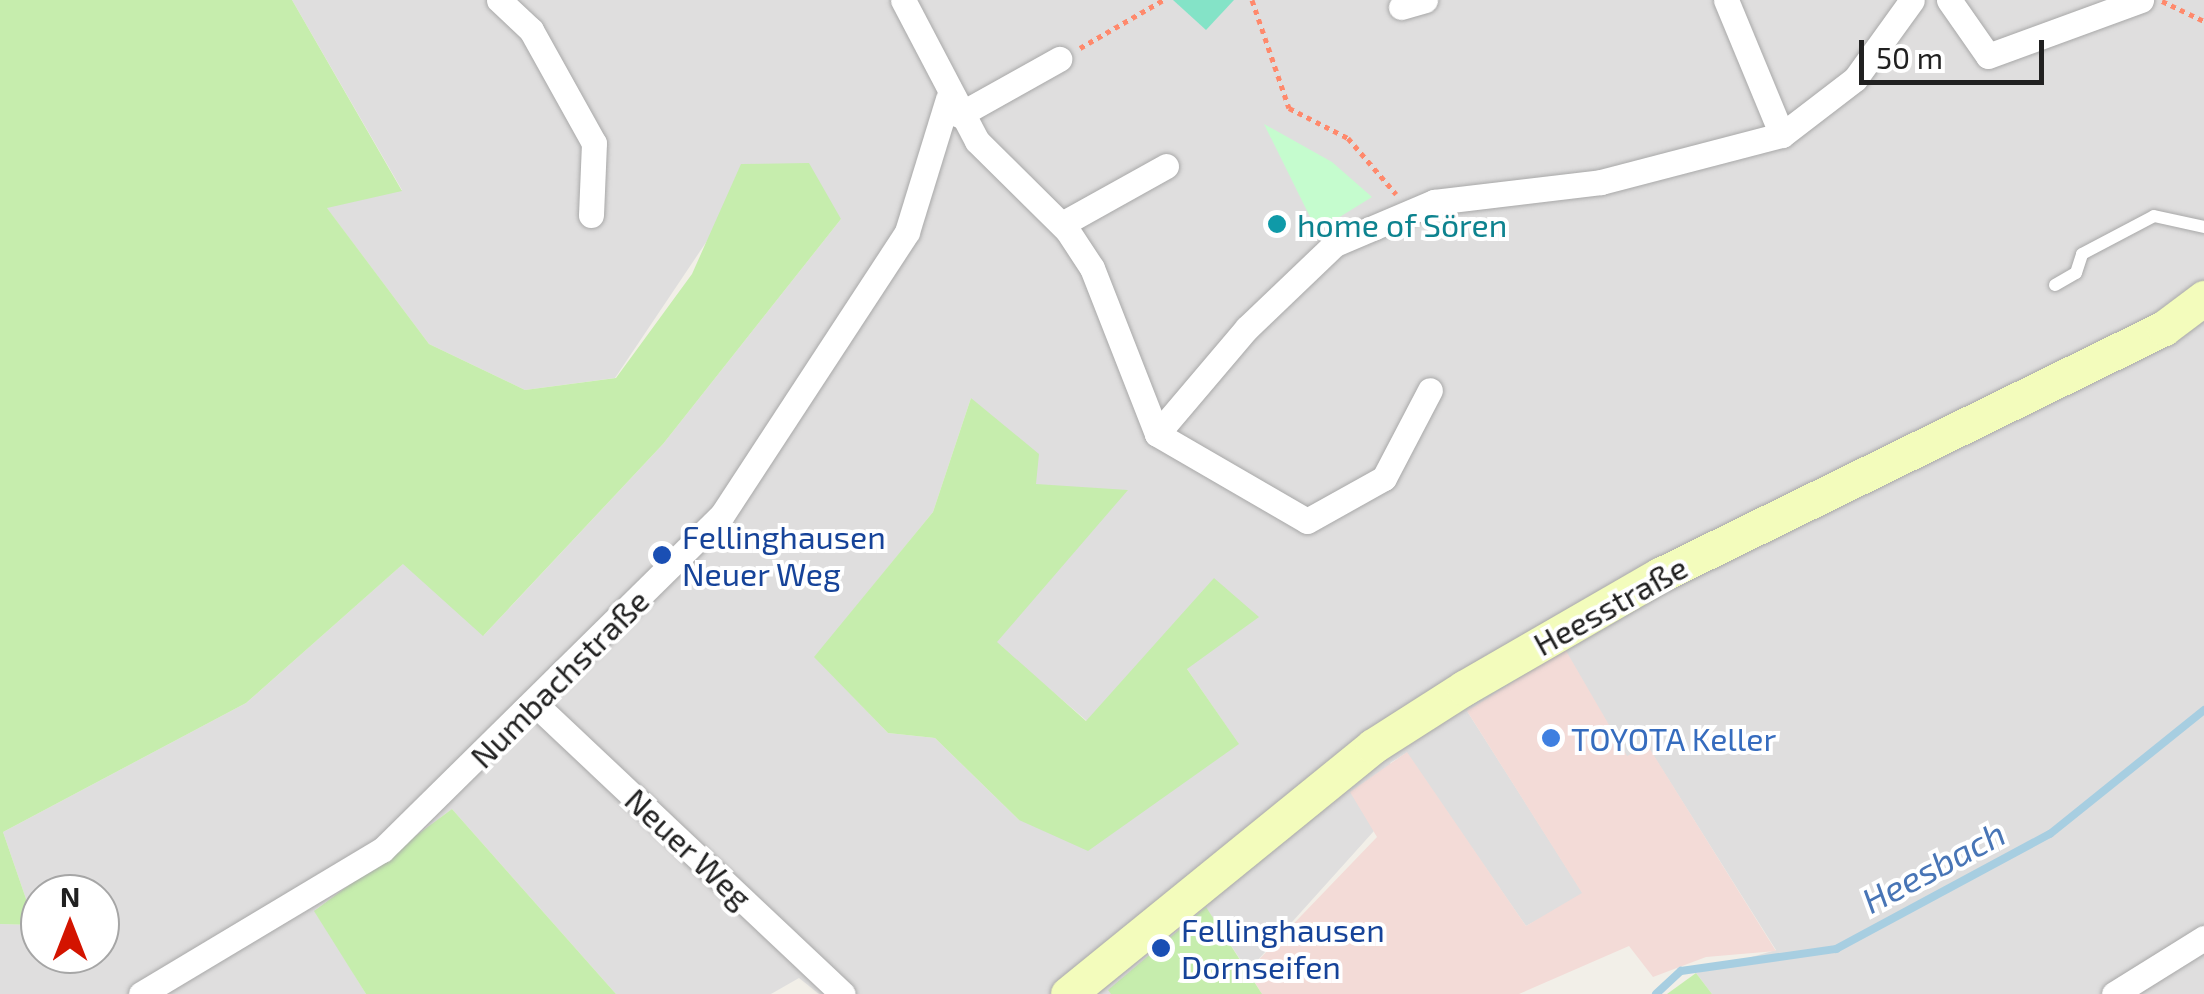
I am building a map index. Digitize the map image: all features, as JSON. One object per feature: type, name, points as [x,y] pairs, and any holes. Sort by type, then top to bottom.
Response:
[{"type":"main road","name":"Heesstraße","points":[[1068,994],[1372,746],[1464,688],[1660,576],[2164,328],[2204,298]]},
{"type":"street","points":[[498,0],[530,30],[594,143],[591,215]]},
{"type":"street","points":[[903,0],[953,107],[1062,224],[1092,268],[1158,434],[1308,521],[1384,478],[1430,390]]},
{"type":"street","points":[[1726,0],[1782,135]]},
{"type":"street","points":[[1158,434],[1247,328],[1335,244],[1404,210],[1601,182],[1782,135],[1855,79],[1912,0]]},
{"type":"street","points":[[1950,0],[1988,56],[2141,0]]},
{"type":"street","points":[[953,107],[1059,59]]},
{"type":"street","name":"Numbachstraße","points":[[141,994],[312,900],[382,850],[722,515],[907,232],[953,107]]},
{"type":"street","points":[[1062,224],[1166,166]]},
{"type":"street","name":"Neuer Weg","points":[[534,703],[844,994]]},
{"type":"street","points":[[2114,994],[2204,938]]},
{"type":"lane","points":[[2055,285],[2076,273],[2082,254],[2154,216],[2204,227]]},
{"type":"path","points":[[1059,59],[1163,0]]},
{"type":"path","points":[[1252,0],[1289,108],[1370,158],[1404,210]]},
{"type":"path","points":[[2159,0],[2204,21]]},
{"type":"shaded area","points":[[292,0],[2204,0],[2204,994],[1712,994],[1696,973],[1776,950],[1648,747],[1627,757],[1467,711],[1584,895],[1526,926],[1406,753],[1390,763],[1409,792],[1248,971],[1206,908],[1111,994],[819,994],[799,978],[771,994],[616,994],[452,809],[315,910],[366,994],[0,994],[0,924],[20,925],[20,974],[120,974],[120,874],[20,874],[20,881],[3,832],[246,703],[404,563],[484,635],[663,444],[841,219],[719,223],[615,378],[525,390],[429,344],[326,207],[402,190]],"holes":[[[971,398],[1035,484],[996,643],[1087,721],[1214,579],[1187,669],[1238,743],[1019,820],[935,738],[888,733],[815,657],[933,512]]]},
{"type":"shaded area","points":[[1565,649],[1627,756],[1648,746],[1776,951],[1706,957],[1653,977],[1629,946],[1519,994],[1262,994],[1248,971],[1377,837],[1350,792],[1407,752],[1526,926],[1582,893],[1467,711]]},
{"type":"green space","points":[[0,0],[292,0],[402,191],[327,208],[429,344],[525,390],[616,378],[692,274],[741,164],[809,163],[841,219],[663,444],[483,636],[403,564],[246,703],[3,832],[20,881],[20,925],[0,924]]},
{"type":"green space","points":[[1173,0],[1234,0],[1206,30]]},
{"type":"green space","points":[[1264,124],[1332,162],[1372,197],[1317,231]]},
{"type":"green space","points":[[971,398],[1039,454],[1036,484],[1128,490],[997,642],[1086,721],[1214,578],[1259,617],[1187,669],[1239,744],[1088,851],[1019,820],[935,738],[888,733],[814,657],[933,512]]},
{"type":"green space","points":[[452,809],[616,994],[366,994],[314,911]]},
{"type":"green space","points":[[1206,907],[1262,994],[1111,994],[1108,990]]},
{"type":"green space","points":[[1696,973],[1712,994],[1667,994]]},
{"type":"waterway","name":"Heesbach","points":[[1656,994],[1681,971],[1836,949],[2050,834],[2204,710]]},
{"type":"place","name":"home of Sören","points":[[1277,224]]},
{"type":"place","name":"Fellinghausen Neuer Weg","points":[[662,555]]},
{"type":"place","name":"TOYOTA Keller","points":[[1551,738]]},
{"type":"place","name":"Fellinghausen Dornseifen","points":[[1161,948]]}]
